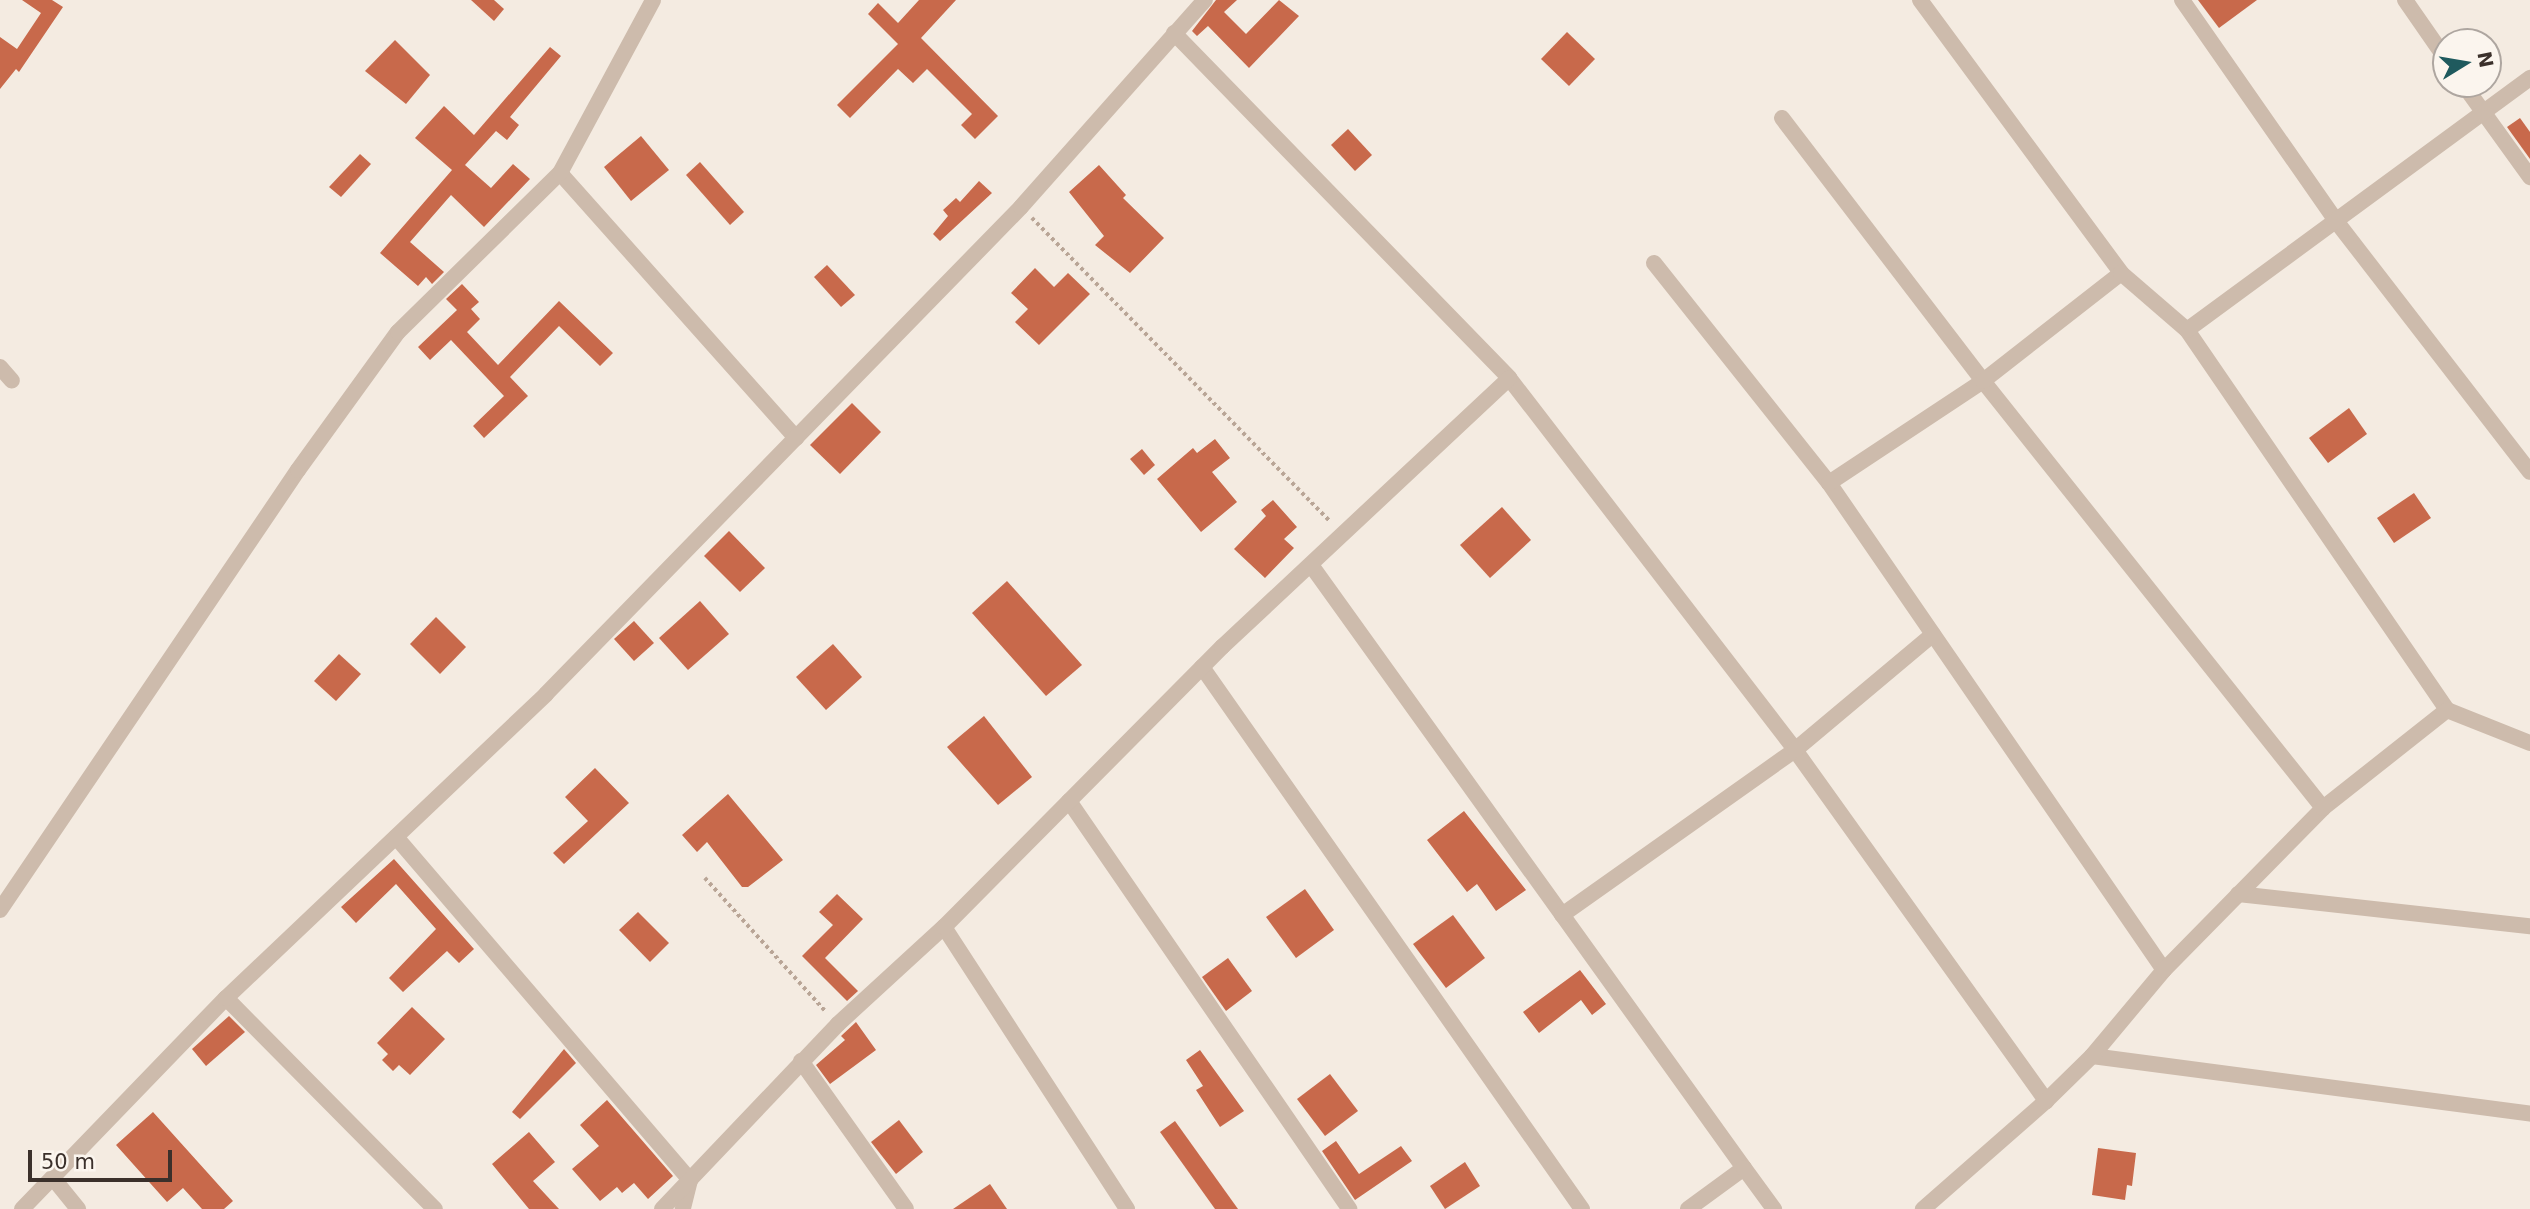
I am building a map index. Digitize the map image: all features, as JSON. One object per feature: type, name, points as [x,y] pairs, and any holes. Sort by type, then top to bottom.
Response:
[{"type":"street","points":[[0,910],[298,470],[398,332],[560,173],[653,0]]},
{"type":"street","points":[[22,1209],[226,998],[546,694],[1021,207],[1205,0]]},
{"type":"street","points":[[1920,0],[2121,273],[2187,330],[2447,710],[2530,743]]},
{"type":"street","points":[[2182,0],[2336,221],[2530,472]]},
{"type":"street","points":[[2405,0],[2432,39]]},
{"type":"street","points":[[1174,33],[1509,377],[1795,750],[2046,1101]]},
{"type":"street","points":[[2187,330],[2530,78]]},
{"type":"street","points":[[2473,98],[2530,177]]},
{"type":"street","points":[[1782,118],[1983,381],[2323,808]]},
{"type":"street","points":[[560,173],[796,438]]},
{"type":"street","points":[[1654,263],[1829,483],[2164,970]]},
{"type":"street","points":[[1829,483],[1983,381],[2121,273]]},
{"type":"street","points":[[0,367],[12,381]]},
{"type":"street","points":[[662,1209],[838,1024],[944,927],[1202,667],[1344,536],[1509,377]]},
{"type":"street","points":[[1311,565],[1774,1209]]},
{"type":"street","points":[[1562,915],[1795,750],[1933,634]]},
{"type":"street","points":[[1202,667],[1582,1209]]},
{"type":"street","points":[[1923,1209],[2046,1101],[2092,1056],[2164,970],[2323,808],[2447,710]]},
{"type":"street","points":[[1069,801],[1349,1209]]},
{"type":"street","points":[[396,837],[690,1180]]},
{"type":"street","points":[[2238,894],[2530,926]]},
{"type":"street","points":[[944,927],[1127,1209]]},
{"type":"street","points":[[226,998],[435,1209]]},
{"type":"street","points":[[2092,1056],[2530,1114]]},
{"type":"street","points":[[801,1061],[906,1209]]},
{"type":"street","points":[[1688,1209],[1744,1168]]},
{"type":"street","points":[[53,1178],[78,1209]]},
{"type":"street","points":[[683,1209],[690,1180]]},
{"type":"path","points":[[1021,207],[1344,536]]},
{"type":"path","points":[[705,878],[838,1024]]},
{"type":"building","points":[[22,0],[52,0],[63,7],[19,72],[16,69],[0,89],[0,37],[17,49],[41,13]]},
{"type":"building","points":[[471,0],[494,0],[504,9],[494,21]]},
{"type":"building","points":[[919,0],[956,0],[921,38],[998,116],[975,139],[961,125],[972,114],[927,69],[913,83],[898,69],[850,118],[837,105],[898,44],[868,14],[878,3],[898,23]]},
{"type":"building","points":[[1216,0],[1237,0],[1224,12],[1246,34],[1279,0],[1299,16],[1249,68],[1208,26],[1197,36],[1192,31]]},
{"type":"building","points":[[2198,0],[2257,0],[2219,28]]},
{"type":"building","points":[[1567,32],[1595,59],[1569,86],[1541,59]]},
{"type":"building","points":[[395,40],[430,75],[406,104],[365,71]]},
{"type":"building","points":[[550,47],[561,56],[510,117],[519,125],[507,140],[496,131],[465,165],[491,188],[513,164],[530,179],[484,227],[451,195],[410,242],[444,272],[432,284],[426,277],[418,286],[380,253],[452,170],[415,138],[444,106],[474,135]]},
{"type":"building","points":[[2520,118],[2530,132],[2530,159],[2507,127]]},
{"type":"building","points":[[1348,129],[1372,155],[1355,171],[1331,145]]},
{"type":"building","points":[[641,136],[669,170],[631,201],[604,167]]},
{"type":"building","points":[[360,154],[371,164],[341,197],[329,187]]},
{"type":"building","points":[[700,162],[744,212],[730,225],[686,175]]},
{"type":"building","points":[[1099,165],[1126,195],[1123,198],[1164,238],[1130,273],[1095,245],[1104,236],[1069,192]]},
{"type":"building","points":[[979,181],[992,193],[940,241],[933,234],[948,216],[943,210],[956,198],[960,202]]},
{"type":"building","points":[[827,265],[855,295],[841,307],[814,277]]},
{"type":"building","points":[[1035,268],[1054,287],[1068,273],[1090,294],[1039,345],[1015,322],[1028,309],[1011,293]]},
{"type":"building","points":[[462,284],[479,302],[471,309],[480,319],[467,332],[498,365],[559,301],[613,353],[600,366],[559,326],[510,377],[528,396],[484,438],[473,426],[504,396],[451,340],[430,360],[418,347],[457,310],[446,299]]},
{"type":"building","points":[[852,403],[881,432],[840,474],[810,445]]},
{"type":"building","points":[[2349,408],[2367,434],[2328,463],[2309,438]]},
{"type":"building","points":[[1215,439],[1230,458],[1212,472],[1237,502],[1201,532],[1157,479],[1193,448],[1197,453]]},
{"type":"building","points":[[1142,449],[1155,465],[1144,475],[1130,459]]},
{"type":"building","points":[[2414,493],[2431,518],[2394,543],[2377,518]]},
{"type":"building","points":[[1273,500],[1297,527],[1284,539],[1294,548],[1265,578],[1234,549],[1266,516],[1261,510]]},
{"type":"building","points":[[1502,507],[1531,540],[1490,578],[1460,545]]},
{"type":"building","points":[[729,531],[765,568],[740,592],[704,556]]},
{"type":"building","points":[[1007,581],[1082,665],[1046,696],[972,613]]},
{"type":"building","points":[[700,601],[729,634],[688,670],[659,638]]},
{"type":"building","points":[[436,617],[466,647],[440,674],[410,644]]},
{"type":"building","points":[[634,621],[654,643],[634,661],[614,639]]},
{"type":"building","points":[[833,644],[862,677],[826,710],[796,677]]},
{"type":"building","points":[[339,654],[361,674],[336,701],[314,681]]},
{"type":"building","points":[[984,716],[1032,777],[998,805],[947,747]]},
{"type":"building","points":[[595,768],[629,803],[564,864],[553,853],[588,821],[565,797]]},
{"type":"building","points":[[728,794],[783,860],[748,887],[742,887],[707,842],[697,852],[682,835]]},
{"type":"building","points":[[1464,811],[1526,890],[1496,911],[1477,884],[1467,892],[1427,840]]},
{"type":"building","points":[[394,859],[474,949],[459,963],[447,951],[403,992],[389,978],[436,929],[396,884],[356,923],[341,907]]},
{"type":"building","points":[[1305,889],[1334,930],[1296,958],[1266,917]]},
{"type":"building","points":[[837,894],[863,919],[825,958],[858,991],[847,1001],[802,956],[833,925],[819,912]]},
{"type":"building","points":[[638,912],[669,943],[650,962],[619,930]]},
{"type":"building","points":[[1453,915],[1485,958],[1446,988],[1413,944]]},
{"type":"building","points":[[1228,958],[1252,991],[1226,1011],[1202,977]]},
{"type":"building","points":[[1580,970],[1606,1004],[1592,1015],[1581,1000],[1539,1033],[1523,1012]]},
{"type":"building","points":[[412,1007],[445,1039],[410,1075],[399,1065],[393,1071],[382,1060],[388,1054],[377,1043]]},
{"type":"building","points":[[229,1016],[245,1032],[206,1066],[192,1049]]},
{"type":"building","points":[[856,1022],[876,1050],[830,1084],[816,1065],[845,1040],[841,1036]]},
{"type":"building","points":[[564,1049],[576,1063],[520,1119],[512,1112]]},
{"type":"building","points":[[1200,1050],[1244,1111],[1220,1127],[1196,1090],[1203,1086],[1186,1060]]},
{"type":"building","points":[[1330,1074],[1358,1111],[1325,1136],[1297,1099]]},
{"type":"building","points":[[607,1100],[673,1176],[648,1199],[634,1183],[622,1193],[617,1187],[600,1201],[572,1169],[599,1146],[580,1125]]},
{"type":"building","points":[[153,1112],[233,1201],[224,1209],[202,1209],[183,1188],[167,1202],[116,1145]]},
{"type":"building","points":[[899,1120],[923,1152],[896,1174],[871,1142]]},
{"type":"building","points":[[1175,1121],[1238,1209],[1215,1209],[1160,1132]]},
{"type":"building","points":[[529,1132],[555,1162],[533,1181],[559,1209],[529,1209],[492,1164]]},
{"type":"building","points":[[1336,1141],[1359,1174],[1401,1146],[1412,1161],[1355,1200],[1322,1151]]},
{"type":"building","points":[[2098,1148],[2136,1153],[2132,1186],[2127,1185],[2125,1200],[2092,1195]]},
{"type":"building","points":[[1465,1162],[1480,1186],[1445,1209],[1430,1186]]},
{"type":"building","points":[[990,1184],[1007,1209],[953,1209]]}]
